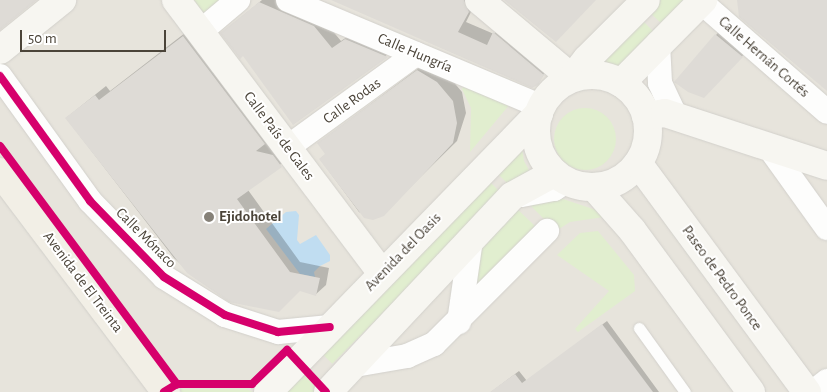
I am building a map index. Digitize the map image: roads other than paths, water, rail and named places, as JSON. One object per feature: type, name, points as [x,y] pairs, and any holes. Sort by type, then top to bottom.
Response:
[{"type":"main road","points":[[0,50],[62,0]]},
{"type":"main road","name":"Calle País de Gales","points":[[176,0],[382,272]]},
{"type":"main road","points":[[479,0],[572,78]]},
{"type":"main road","points":[[572,78],[587,59],[646,0]]},
{"type":"main road","points":[[620,83],[702,1]]},
{"type":"main road","points":[[594,187],[618,180],[638,163],[645,148],[646,116],[632,92],[620,83],[605,76],[589,75],[572,78],[558,86],[540,110],[538,146],[544,162],[561,177],[594,187],[632,230],[751,392]]},
{"type":"main road","name":"Avenida del Oasis","points":[[268,392],[540,110]]},
{"type":"main road","points":[[646,116],[666,113],[827,166]]},
{"type":"main road","name":"Paseo de Pedro Ponce","points":[[638,163],[807,392]]},
{"type":"main road","name":"Avenida de El Treinta","points":[[0,172],[166,392]]},
{"type":"main road","points":[[328,392],[512,196],[561,177]]},
{"type":"street","points":[[200,32],[238,0]]},
{"type":"street","name":"Calle Hungría","points":[[288,0],[416,54],[540,110]]},
{"type":"street","name":"Calle Hernán Cortés","points":[[702,1],[827,112]]},
{"type":"street","points":[[658,43],[660,84],[676,117]]},
{"type":"street","name":"Calle Rodas","points":[[288,148],[416,54]]},
{"type":"street","name":"Calle Mónaco","points":[[0,76],[90,201],[164,277],[225,315],[278,332],[330,327]]},
{"type":"street","points":[[768,146],[827,228]]},
{"type":"street","points":[[355,365],[421,351],[459,322],[547,231]]},
{"type":"street","points":[[459,322],[471,240]]},
{"type":"street","points":[[813,392],[827,381]]},
{"type":"lane","points":[[639,328],[685,392]]},
{"type":"water","points":[[296,211],[299,215],[297,240],[300,244],[316,235],[330,255],[330,261],[320,266],[314,272],[315,277],[300,274],[266,229],[286,212]]},
{"type":"place","name":"Ejidohotel","points":[[209,217]]}]
